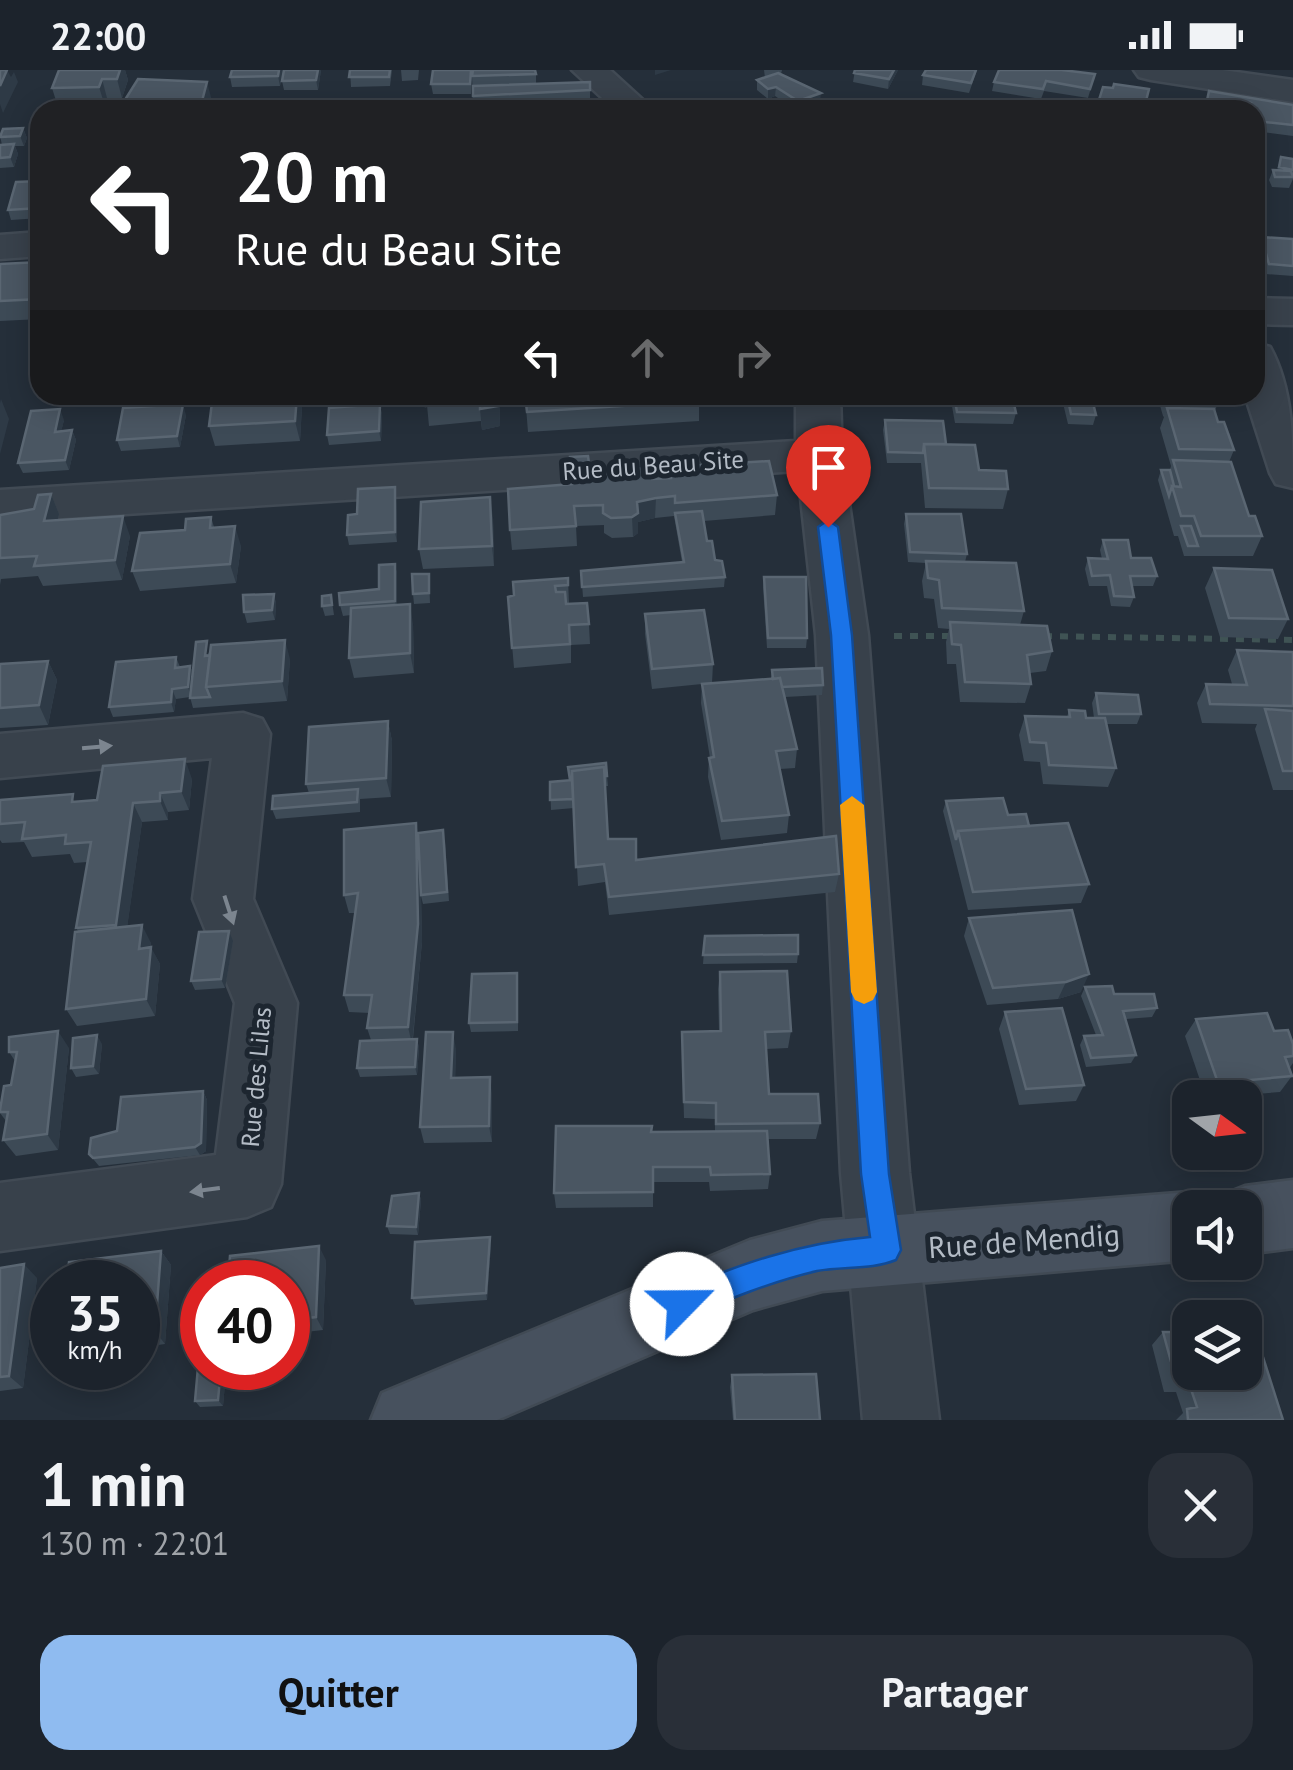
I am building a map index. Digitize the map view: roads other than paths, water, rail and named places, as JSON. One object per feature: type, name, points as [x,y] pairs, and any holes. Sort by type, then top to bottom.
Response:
[{"type":"street","points":[[588,70],[624,100]]},
{"type":"street","points":[[1151,70],[1293,91]]},
{"type":"street","points":[[0,247],[30,245]]},
{"type":"street","points":[[1265,311],[1293,312]]},
{"type":"street","points":[[1265,387],[1293,473]]},
{"type":"street","points":[[818,405],[819,455],[842,635],[875,1174],[901,1420]]},
{"type":"street","name":"Rue du Beau Site","points":[[0,506],[819,455]]},
{"type":"street","name":"Rue des Lilas","points":[[0,756],[243,734],[223,898],[266,1003],[247,1184],[0,1217]]},
{"type":"street","points":[[1262,1218],[1293,1214]]},
{"type":"street","name":"Rue de Mendig","points":[[410,1420],[750,1275],[822,1256],[1172,1227]]}]
